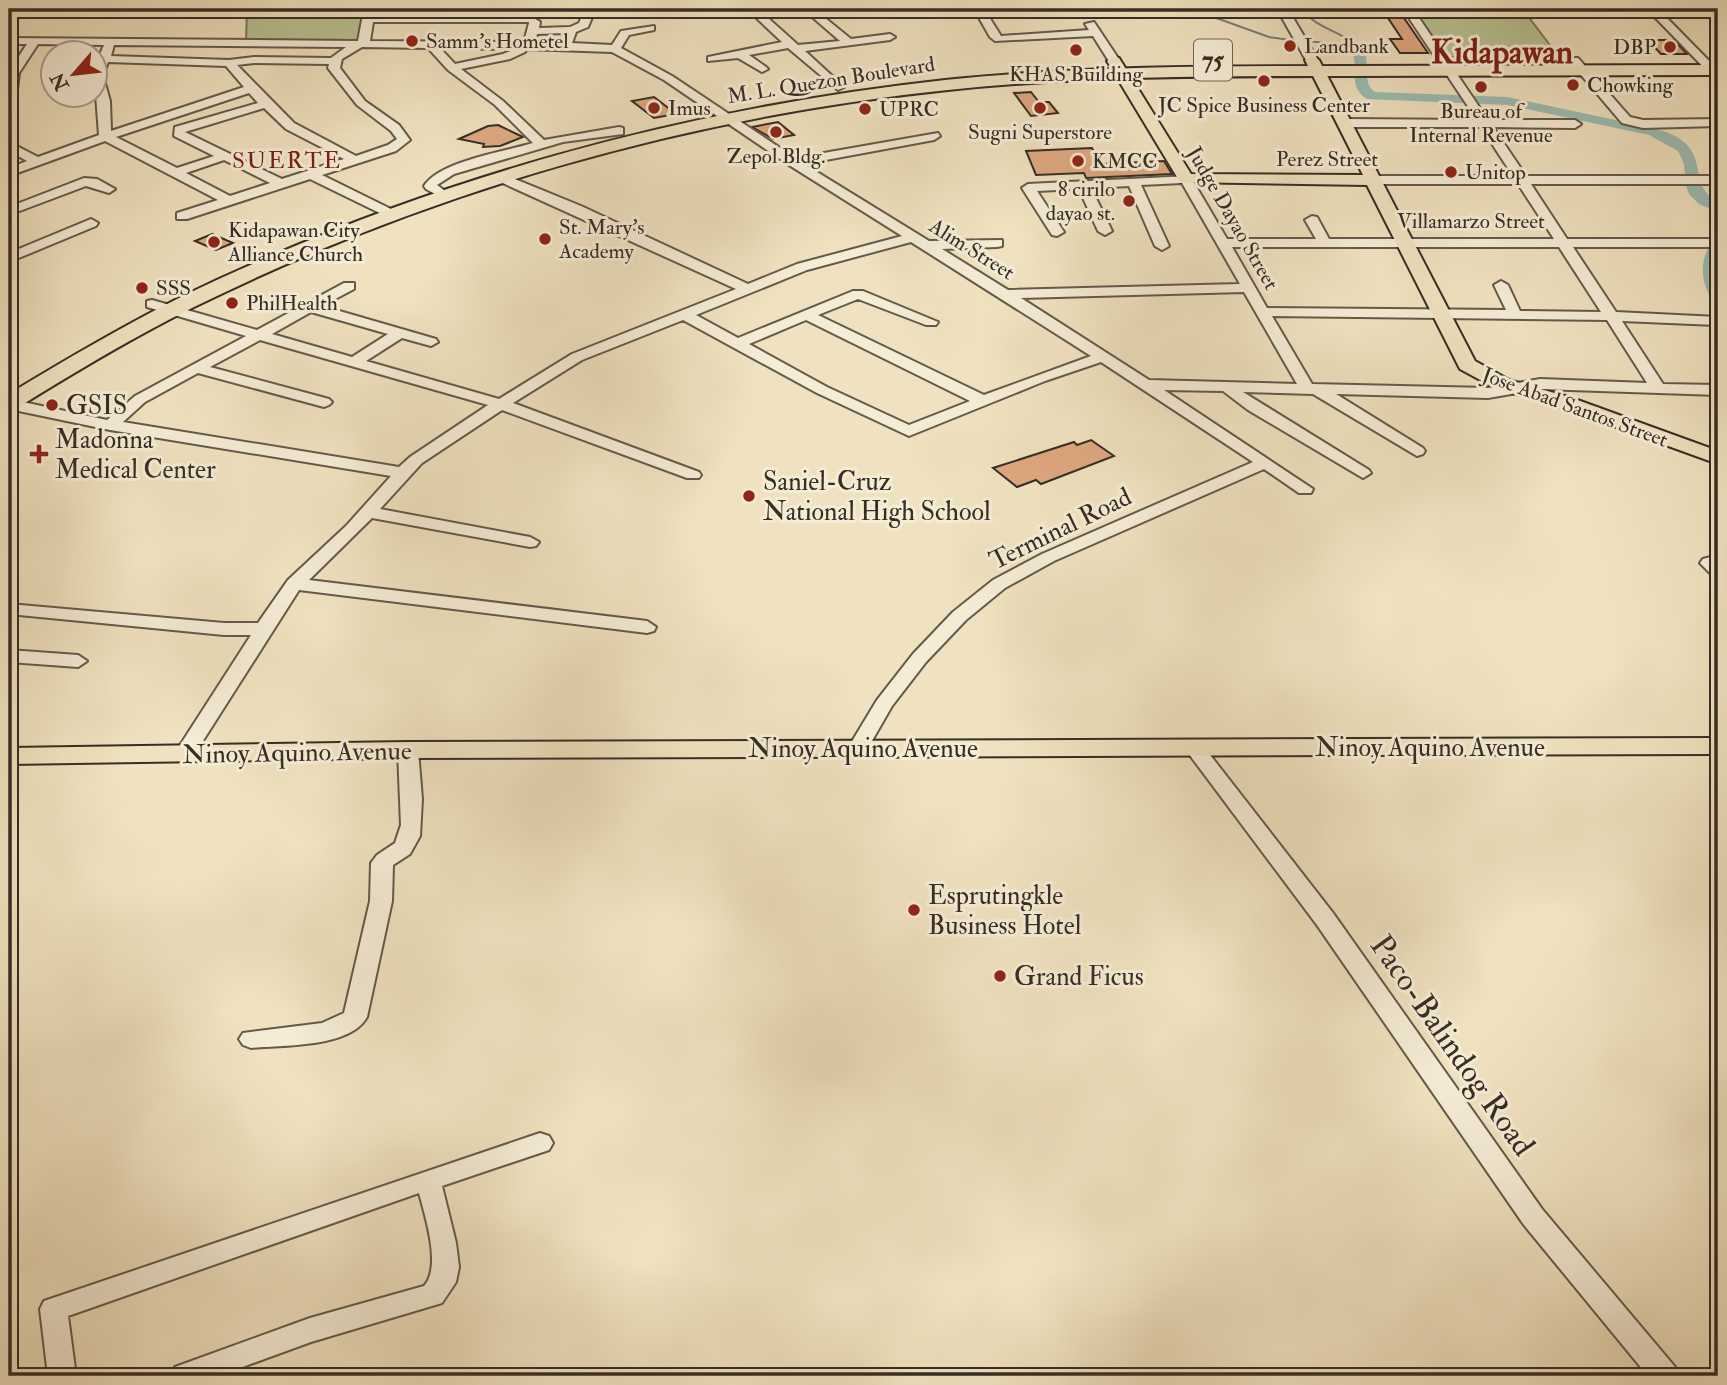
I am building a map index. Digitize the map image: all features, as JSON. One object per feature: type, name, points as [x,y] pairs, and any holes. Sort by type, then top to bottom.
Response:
[{"type":"highway","name":"M. L. Quezon Boulevard","points":[[438,191],[500,177],[723,114],[838,87],[1118,66],[1353,65],[1516,70],[1578,65]]},
{"type":"highway","name":"M. L. Quezon Boulevard","points":[[1449,69],[1578,65],[1714,67]]},
{"type":"highway","name":"M. L. Quezon Boulevard","points":[[9,384],[152,304],[233,265],[438,191],[524,156],[619,131],[914,83]]},
{"type":"highway","name":"M. L. Quezon Boulevard","points":[[9,403],[172,310],[383,211]]},
{"type":"main road","name":"Judge Dayao Street","points":[[1118,66],[1186,179]]},
{"type":"main road","name":"Jose Abad Santos Street","points":[[1315,66],[1375,180],[1466,365],[1485,377],[1565,402],[1718,458]]},
{"type":"main road","name":"Perez Street","points":[[1186,179],[1375,180]]},
{"type":"main road","name":"Ninoy Aquino Avenue","points":[[9,756],[408,750],[1718,746]]},
{"type":"street","points":[[531,31],[571,30],[584,25],[588,10],[617,9]]},
{"type":"street","points":[[752,9],[838,87]]},
{"type":"street","points":[[808,9],[849,43]]},
{"type":"street","points":[[882,9],[896,9]]},
{"type":"street","points":[[979,9],[990,30],[999,38],[1096,33]]},
{"type":"street","points":[[1652,9],[1714,67]]},
{"type":"street","points":[[1082,11],[1315,13],[1409,10],[1524,180],[1609,316],[1657,386]]},
{"type":"street","points":[[1082,11],[1118,66]]},
{"type":"street","points":[[1285,13],[1315,66]]},
{"type":"street","points":[[108,59],[229,63],[254,60],[334,61],[361,44],[367,36],[369,14],[527,19],[535,22],[526,45],[518,54],[452,68]]},
{"type":"street","points":[[9,41],[526,45],[615,49],[625,33],[650,27]]},
{"type":"street","points":[[566,46],[571,30]]},
{"type":"street","points":[[712,59],[792,46],[849,43],[890,37]]},
{"type":"street","points":[[9,106],[13,73],[35,41]]},
{"type":"street","points":[[108,50],[110,42]]},
{"type":"street","points":[[431,45],[452,68],[499,103],[541,144]]},
{"type":"street","name":"Alim Street","points":[[615,49],[723,114],[793,162],[1005,294],[1305,489]]},
{"type":"street","points":[[740,54],[762,69]]},
{"type":"street","points":[[182,216],[392,148],[404,140],[403,136],[361,103],[334,68],[334,61]]},
{"type":"street","points":[[229,63],[266,104],[295,130],[355,160]]},
{"type":"street","points":[[1578,65],[1622,117],[1631,122],[1718,123]]},
{"type":"street","points":[[9,172],[105,136],[252,88]]},
{"type":"street","points":[[266,104],[179,130],[178,133],[280,183]]},
{"type":"street","points":[[104,108],[105,136]]},
{"type":"street","points":[[1345,122],[1575,124]]},
{"type":"street","points":[[438,191],[434,180],[450,171],[541,144],[619,131]]},
{"type":"street","points":[[105,136],[230,201]]},
{"type":"street","points":[[793,162],[934,136]]},
{"type":"street","points":[[9,146],[36,161]]},
{"type":"street","points":[[178,172],[225,156]]},
{"type":"street","points":[[311,174],[383,211]]},
{"type":"street","points":[[500,177],[576,209],[748,289]]},
{"type":"street","name":"Perez Street","points":[[1057,232],[1028,188],[1186,179]]},
{"type":"street","name":"Judge Dayao Street","points":[[1186,179],[1310,387]]},
{"type":"street","name":"Perez Street","points":[[1375,180],[1718,180]]},
{"type":"street","points":[[9,211],[84,182],[93,182],[109,189]]},
{"type":"street","points":[[1133,182],[1162,246]]},
{"type":"street","points":[[1083,184],[1105,231]]},
{"type":"street","points":[[1312,220],[1324,242]]},
{"type":"street","points":[[9,260],[91,223]]},
{"type":"street","points":[[185,753],[295,584],[369,512],[415,460],[500,404],[577,357],[802,268],[919,241],[997,243]]},
{"type":"street","name":"Villamarzo Street","points":[[1223,243],[1712,244]]},
{"type":"street","points":[[1501,285],[1515,315]]},
{"type":"street","points":[[110,425],[140,399],[349,286]]},
{"type":"street","points":[[1005,294],[1250,288]]},
{"type":"street","points":[[738,343],[853,295],[862,294],[930,322]]},
{"type":"street","points":[[152,304],[500,404],[693,475]]},
{"type":"street","points":[[309,307],[431,342]]},
{"type":"street","points":[[1264,312],[1609,316],[1716,321]]},
{"type":"street","points":[[684,314],[905,431],[914,430],[1040,378],[1102,357]]},
{"type":"street","points":[[808,316],[985,402]]},
{"type":"street","points":[[354,363],[400,333]]},
{"type":"street","points":[[195,368],[324,402]]},
{"type":"street","points":[[1146,385],[1488,393],[1540,384],[1718,390]]},
{"type":"street","points":[[1310,387],[1418,451]]},
{"type":"street","points":[[1228,388],[1253,407],[1363,473]]},
{"type":"street","points":[[9,403],[110,425],[403,473]]},
{"type":"street","name":"Terminal Road","points":[[858,748],[880,710],[938,639],[966,609],[1000,583],[1042,561],[1265,463]]},
{"type":"street","points":[[369,512],[530,542]]},
{"type":"street","points":[[1718,559],[1709,563],[1718,571]]},
{"type":"street","points":[[295,584],[647,627]]},
{"type":"street","points":[[9,609],[224,629],[267,629]]},
{"type":"street","points":[[9,656],[78,661]]},
{"type":"street","name":"Paco-Balindog Road","points":[[1194,746],[1341,941],[1533,1217],[1665,1376]]},
{"type":"street","points":[[251,1039],[332,1030],[349,1024],[355,1017],[381,901],[382,863],[404,846],[408,832],[412,799],[408,750]]},
{"type":"street","points":[[62,1376],[54,1309],[540,1143]]},
{"type":"street","points":[[185,1376],[310,1329],[432,1295],[445,1276],[442,1238],[428,1180]]},
{"type":"green space","points":[[247,9],[364,9],[361,38],[358,42],[246,42]]},
{"type":"green space","points":[[1417,15],[1527,15],[1559,57],[1447,57]]},
{"type":"building","points":[[1388,18],[1404,18],[1428,53],[1400,53],[1390,39],[1402,39]]},
{"type":"building","name":"DBP","points":[[1648,40],[1674,40],[1687,54],[1661,54]]},
{"type":"building","name":"Sugni Superstore","points":[[1031,92],[1039,102],[1049,102],[1058,113],[1031,116],[1014,93]]},
{"type":"building","name":"Imus","points":[[654,97],[676,114],[654,118],[632,101]]},
{"type":"building","name":"Zepol Bldg.","points":[[778,122],[794,135],[773,139],[752,127]]},
{"type":"building","points":[[498,125],[523,137],[500,146],[483,147],[484,144],[459,139],[488,126]]},
{"type":"building","points":[[1092,148],[1100,164],[1164,161],[1172,174],[1086,178],[1084,173],[1036,175],[1026,151]]},
{"type":"building","name":"Kidapawan City Alliance Church","points":[[212,234],[233,243],[216,250],[195,241]]},
{"type":"building","points":[[1091,440],[1114,456],[1041,484],[1036,480],[1017,487],[993,468],[1074,442],[1077,445]]},
{"type":"waterway","points":[[999,9],[1017,9]]},
{"type":"waterway","points":[[1099,9],[1126,9]]},
{"type":"waterway","points":[[1309,9],[1307,15],[1313,20],[1357,48]]},
{"type":"waterway","points":[[1208,15],[1269,37],[1298,41]]},
{"type":"waterway","points":[[1306,41],[1337,44],[1358,50]]},
{"type":"waterway","points":[[1358,50],[1362,63],[1360,82],[1365,92],[1372,96],[1507,101],[1653,132],[1673,140],[1689,156],[1693,186],[1697,194],[1718,207]]},
{"type":"waterway","points":[[1718,245],[1710,271],[1718,297]]},
{"type":"place","name":"Samm's Hometel","points":[[412,41]]},
{"type":"place","name":"Landbank","points":[[1290,46]]},
{"type":"place","name":"DBP","points":[[1670,47]]},
{"type":"place","name":"KHAS Building","points":[[1076,50]]},
{"type":"place","name":"JC Spice Business Center","points":[[1264,81]]},
{"type":"place","name":"Chowking","points":[[1573,85]]},
{"type":"place","name":"Bureau of Internal Revenue","points":[[1481,87]]},
{"type":"place","name":"Imus","points":[[654,108]]},
{"type":"place","name":"Sugni Superstore","points":[[1040,108]]},
{"type":"place","name":"UPRC","points":[[865,109]]},
{"type":"place","name":"Zepol Bldg.","points":[[776,132]]},
{"type":"place","name":"KMCC","points":[[1078,161]]},
{"type":"place","name":"Unitop","points":[[1451,172]]},
{"type":"place","name":"8 cirilo dayao st.","points":[[1129,201]]},
{"type":"place","name":"St. Mary's Academy","points":[[545,239]]},
{"type":"place","name":"Kidapawan City Alliance Church","points":[[214,242]]},
{"type":"place","name":"SSS","points":[[142,288]]},
{"type":"place","name":"PhilHealth","points":[[232,303]]},
{"type":"place","name":"GSIS","points":[[52,405]]},
{"type":"place","name":"Madonna Medical Center","points":[[39,454]]},
{"type":"place","name":"Saniel-Cruz National High School","points":[[749,496]]},
{"type":"place","name":"Esprutingkle Business Hotel","points":[[914,910]]},
{"type":"place","name":"Grand Ficus","points":[[1000,976]]},
{"type":"district","name":"Kidapawan","points":[[1502,51]]},
{"type":"district","name":"SUERTE","points":[[287,160]]}]
